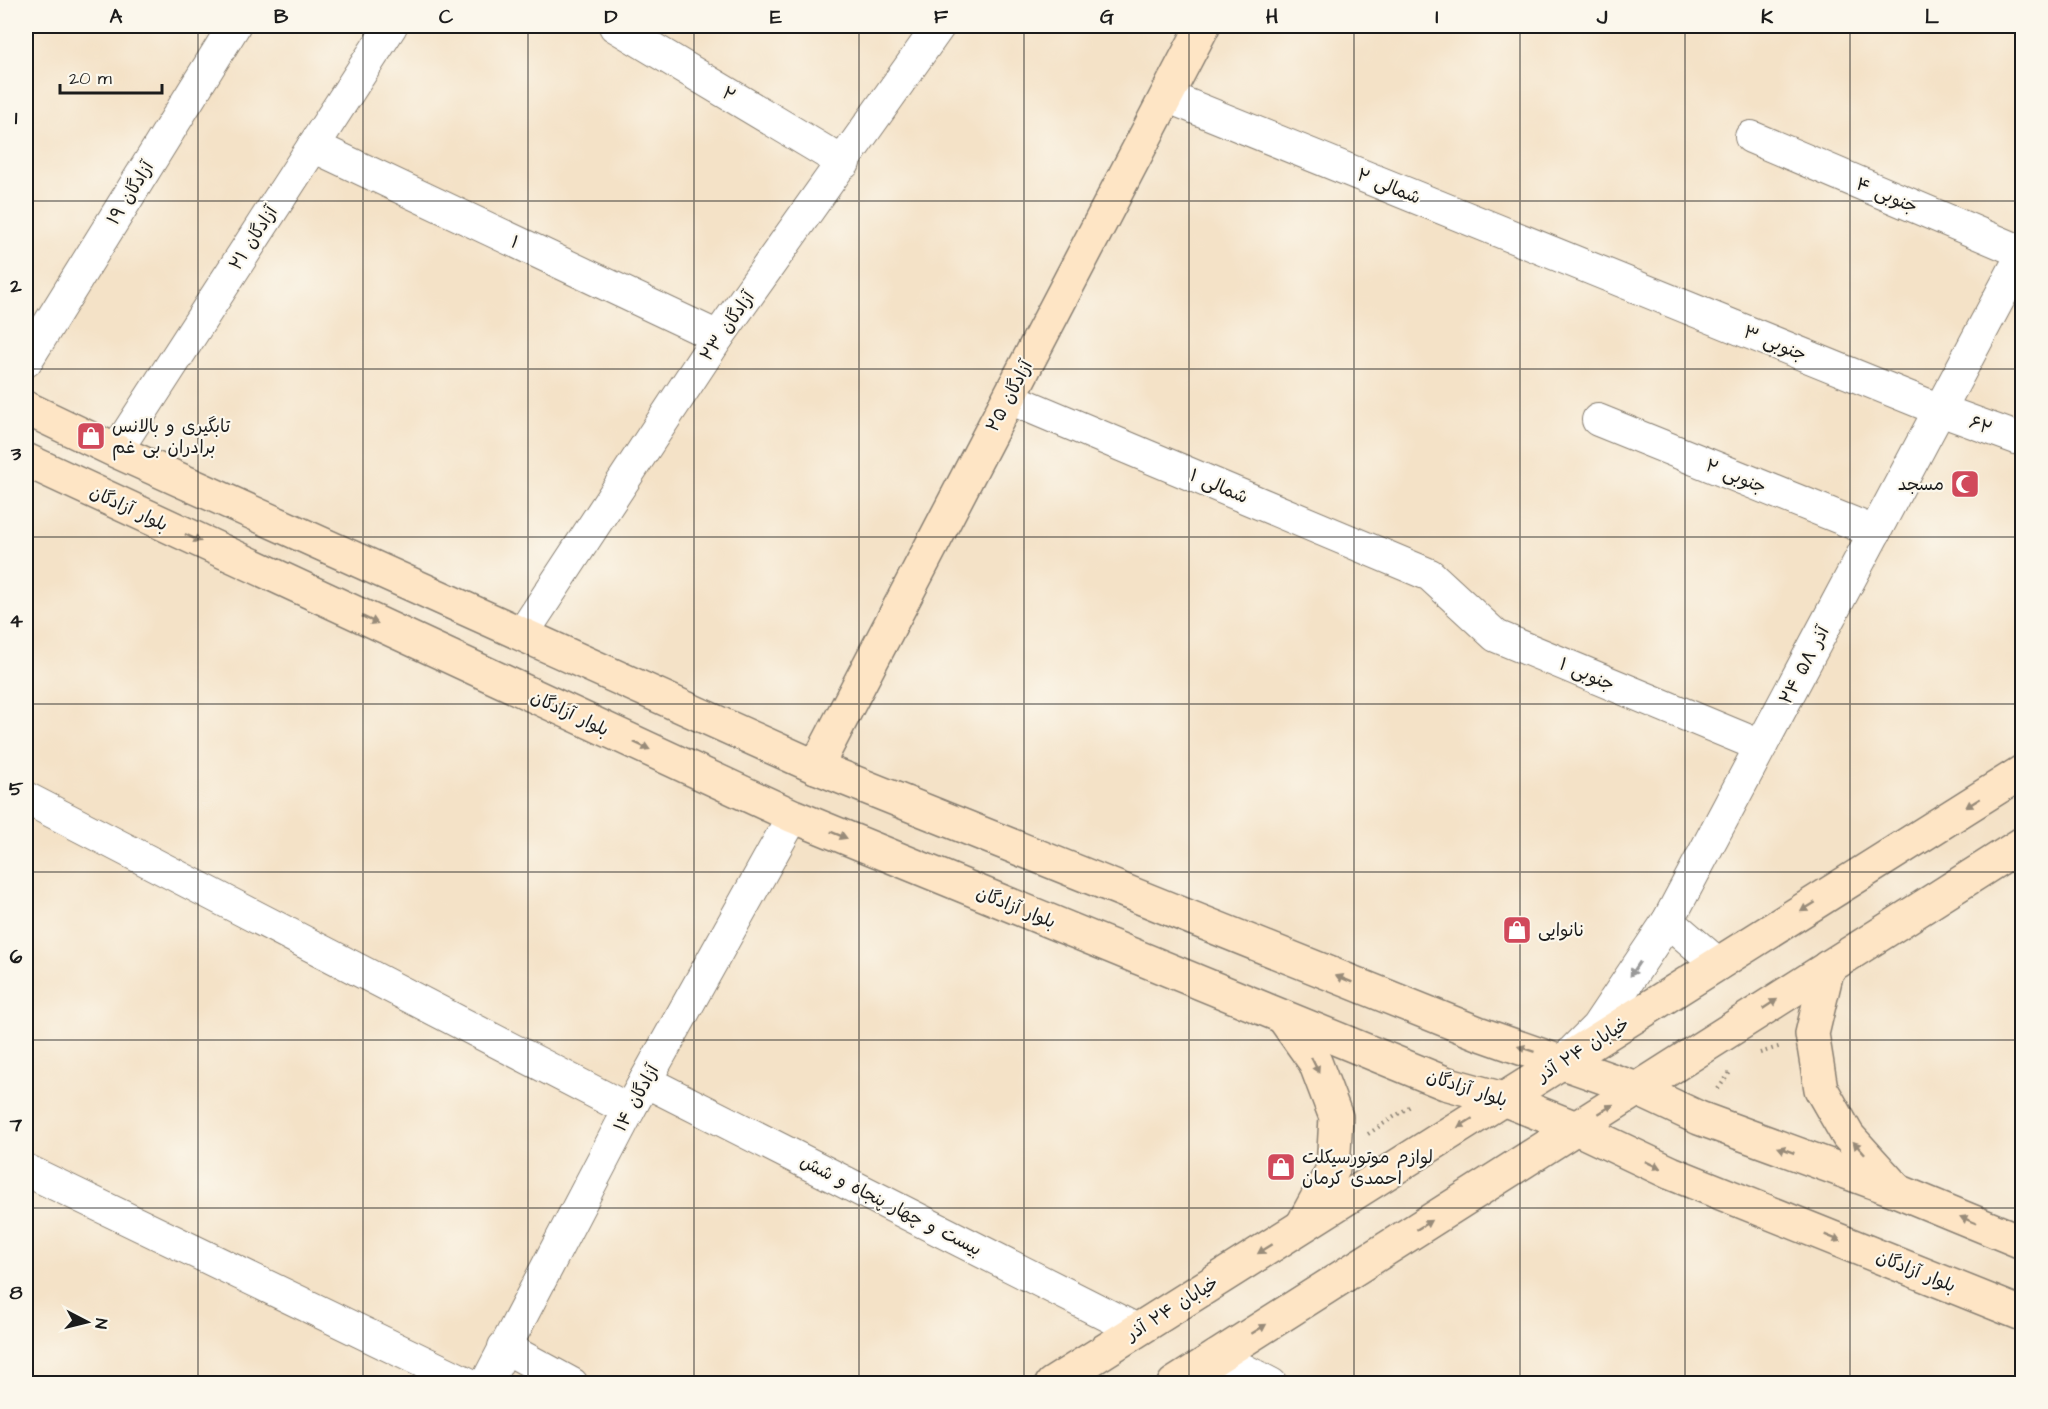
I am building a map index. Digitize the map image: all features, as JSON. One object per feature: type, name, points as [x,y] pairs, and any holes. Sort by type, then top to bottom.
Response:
[{"type":"main road","name":"آزادگان ۲۵","points":[[816,767],[1203,26]]},
{"type":"main road","points":[[26,408],[116,451],[816,767],[1479,1033],[1637,1089],[1699,1118],[1898,1191],[2022,1242]]},
{"type":"main road","name":"بلوار آزادگان","points":[[26,460],[793,816],[1445,1083],[1503,1099],[1576,1128],[1671,1173],[2022,1314]]},
{"type":"main road","name":"خیابان ۲۴ آذر","points":[[1072,1378],[1137,1330],[2022,772]]},
{"type":"main road","points":[[1174,1383],[1828,968],[2021,849]]},
{"type":"main road","points":[[1828,968],[1812,1034],[1821,1089],[1848,1136],[1898,1191]]},
{"type":"main road","points":[[1283,1017],[1315,1062],[1336,1117],[1333,1169],[1302,1225]]},
{"type":"street","name":"آزادگان ۱۹","points":[[26,361],[234,26]]},
{"type":"street","name":"آزادگان ۲۱","points":[[116,451],[391,26]]},
{"type":"street","name":"۲","points":[[615,26],[844,163]]},
{"type":"street","name":"آزادگان ۲۳","points":[[523,633],[718,338],[939,26]]},
{"type":"street","name":"۲ شمالی","points":[[1166,96],[1611,276]]},
{"type":"street","name":"۴ جنوبی","points":[[1751,137],[2022,254]]},
{"type":"street","name":"۱","points":[[313,146],[718,338]]},
{"type":"street","name":"۲۴ آذر ۵۸","points":[[1563,1061],[1597,1026],[1668,921],[2022,254]]},
{"type":"street","name":"۳ جنوبی","points":[[1611,276],[1940,410]]},
{"type":"street","name":"۱ شمالی","points":[[1009,398],[1430,575]]},
{"type":"street","name":"۶۲","points":[[1940,410],[2022,440]]},
{"type":"street","name":"۲ جنوبی","points":[[1598,420],[1875,532]]},
{"type":"street","name":"۱ جنوبی","points":[[1430,575],[1496,636],[1761,746]]},
{"type":"street","points":[[26,798],[629,1110]]},
{"type":"street","name":"آزادگان ۱۴","points":[[486,1383],[629,1110],[793,816]]},
{"type":"street","points":[[1668,921],[1718,964]]},
{"type":"street","name":"بیست و چهار پنجاه و شش","points":[[645,1081],[1137,1330]]},
{"type":"street","points":[[26,1170],[469,1383]]},
{"type":"street","points":[[504,1347],[521,1383]]},
{"type":"street","points":[[504,1347],[572,1383]]},
{"type":"street","points":[[1217,1356],[1271,1383]]},
{"type":"place","name":"تابگیری و بالانس برادران بی غم","points":[[91,436]]},
{"type":"place","name":"مسجد","points":[[1965,484]]},
{"type":"place","name":"نانوایی","points":[[1517,930]]},
{"type":"place","name":"لوازم موتورسیکلت احمدی کرمان","points":[[1281,1167]]}]
